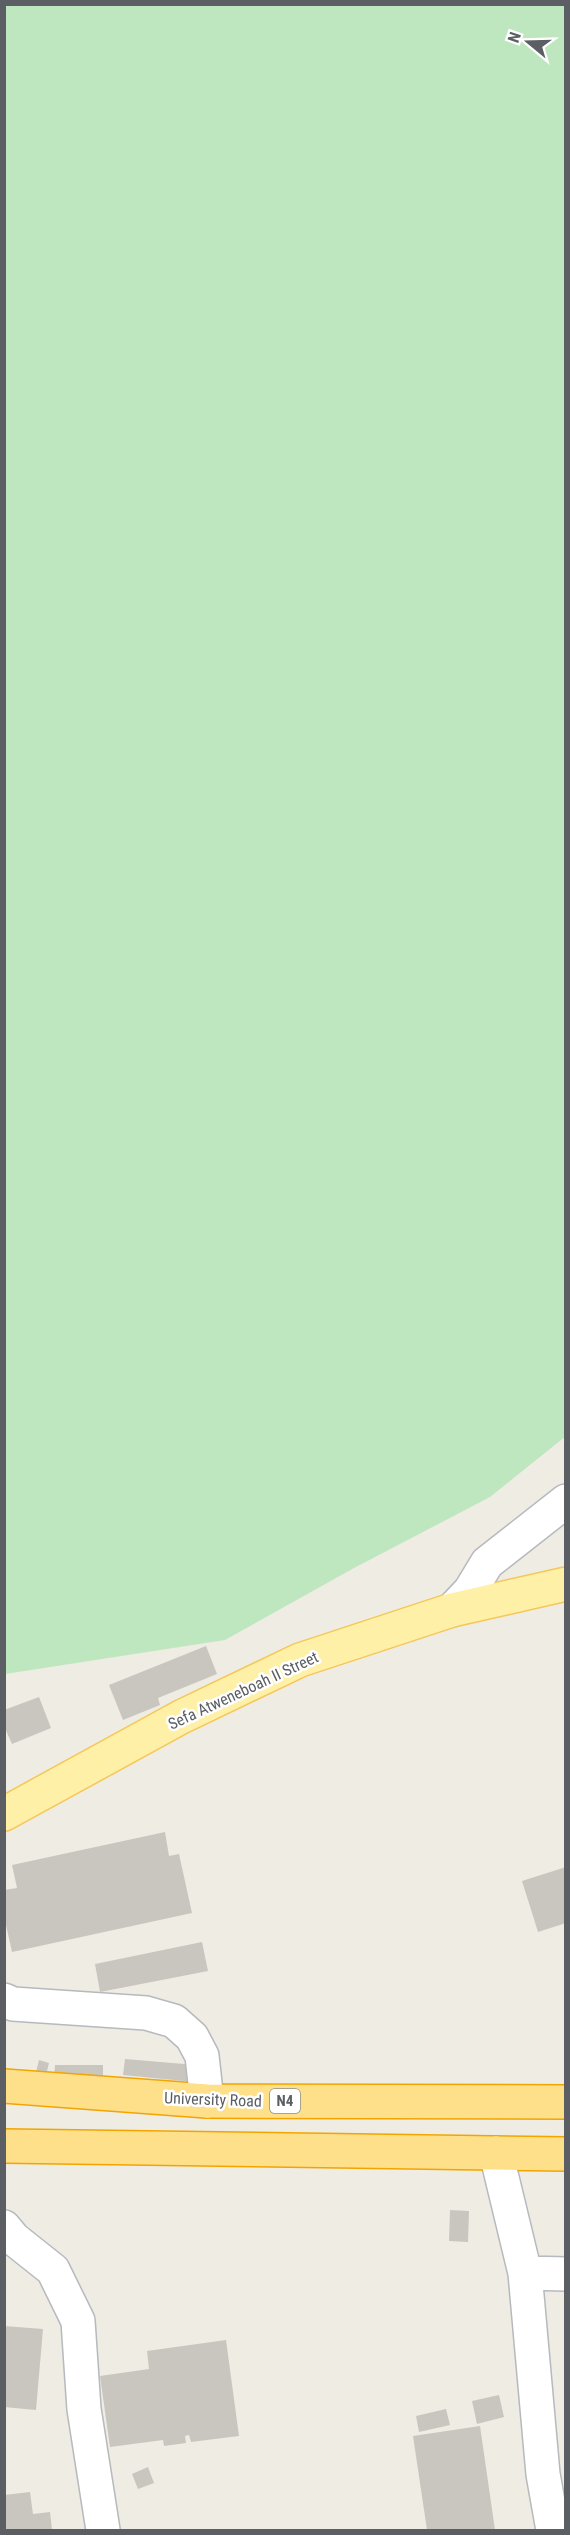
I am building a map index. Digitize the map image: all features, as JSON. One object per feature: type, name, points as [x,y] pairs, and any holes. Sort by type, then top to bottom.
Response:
[{"type":"highway","name":"University Road","points":[[4,2086],[207,2101],[566,2102]]},
{"type":"highway","points":[[4,2146],[566,2154]]},
{"type":"main road","name":"Sefa Atweneboah II Street","points":[[4,1814],[180,1717],[300,1660],[452,1610],[566,1584]]},
{"type":"street","points":[[452,1610],[470,1591],[487,1563],[566,1501]]},
{"type":"street","points":[[4,2000],[14,2004],[146,2013],[174,2021],[192,2037],[202,2056],[207,2101]]},
{"type":"street","points":[[496,2153],[525,2273],[543,2474],[553,2530]]},
{"type":"street","points":[[4,2227],[14,2239],[53,2270],[78,2321],[84,2409],[103,2530]]},
{"type":"street","points":[[525,2273],[566,2274]]},
{"type":"green space","points":[[5,4],[565,5],[566,1436],[490,1497],[354,1568],[225,1640],[5,1674]]},
{"type":"building","points":[[206,1646],[217,1674],[158,1698],[160,1705],[123,1720],[109,1685]]},
{"type":"building","points":[[39,1697],[51,1728],[12,1744],[4,1726],[4,1710]]},
{"type":"building","points":[[165,1832],[169,1856],[179,1854],[192,1913],[12,1952],[4,1916],[4,1890],[17,1888],[12,1865]]},
{"type":"building","points":[[566,1867],[566,1923],[538,1932],[522,1881]]},
{"type":"building","points":[[202,1942],[208,1971],[100,1992],[95,1964]]},
{"type":"building","points":[[125,2059],[196,2065],[194,2082],[123,2075]]},
{"type":"building","points":[[39,2060],[49,2063],[46,2075],[36,2072]]},
{"type":"building","points":[[55,2065],[103,2065],[103,2080],[54,2079]]},
{"type":"building","points":[[450,2210],[469,2211],[468,2242],[449,2241]]},
{"type":"building","points":[[4,2326],[43,2329],[36,2410],[4,2407]]},
{"type":"building","points":[[226,2340],[239,2436],[191,2442],[189,2435],[185,2436],[186,2443],[164,2446],[163,2440],[110,2447],[100,2376],[149,2369],[147,2351]]},
{"type":"building","points":[[499,2395],[504,2417],[477,2424],[472,2401]]},
{"type":"building","points":[[446,2409],[450,2425],[419,2432],[416,2416]]},
{"type":"building","points":[[480,2426],[495,2530],[427,2530],[413,2436]]},
{"type":"building","points":[[148,2467],[154,2483],[138,2489],[132,2474]]},
{"type":"building","points":[[30,2492],[33,2514],[50,2512],[52,2530],[4,2530],[4,2495]]}]
